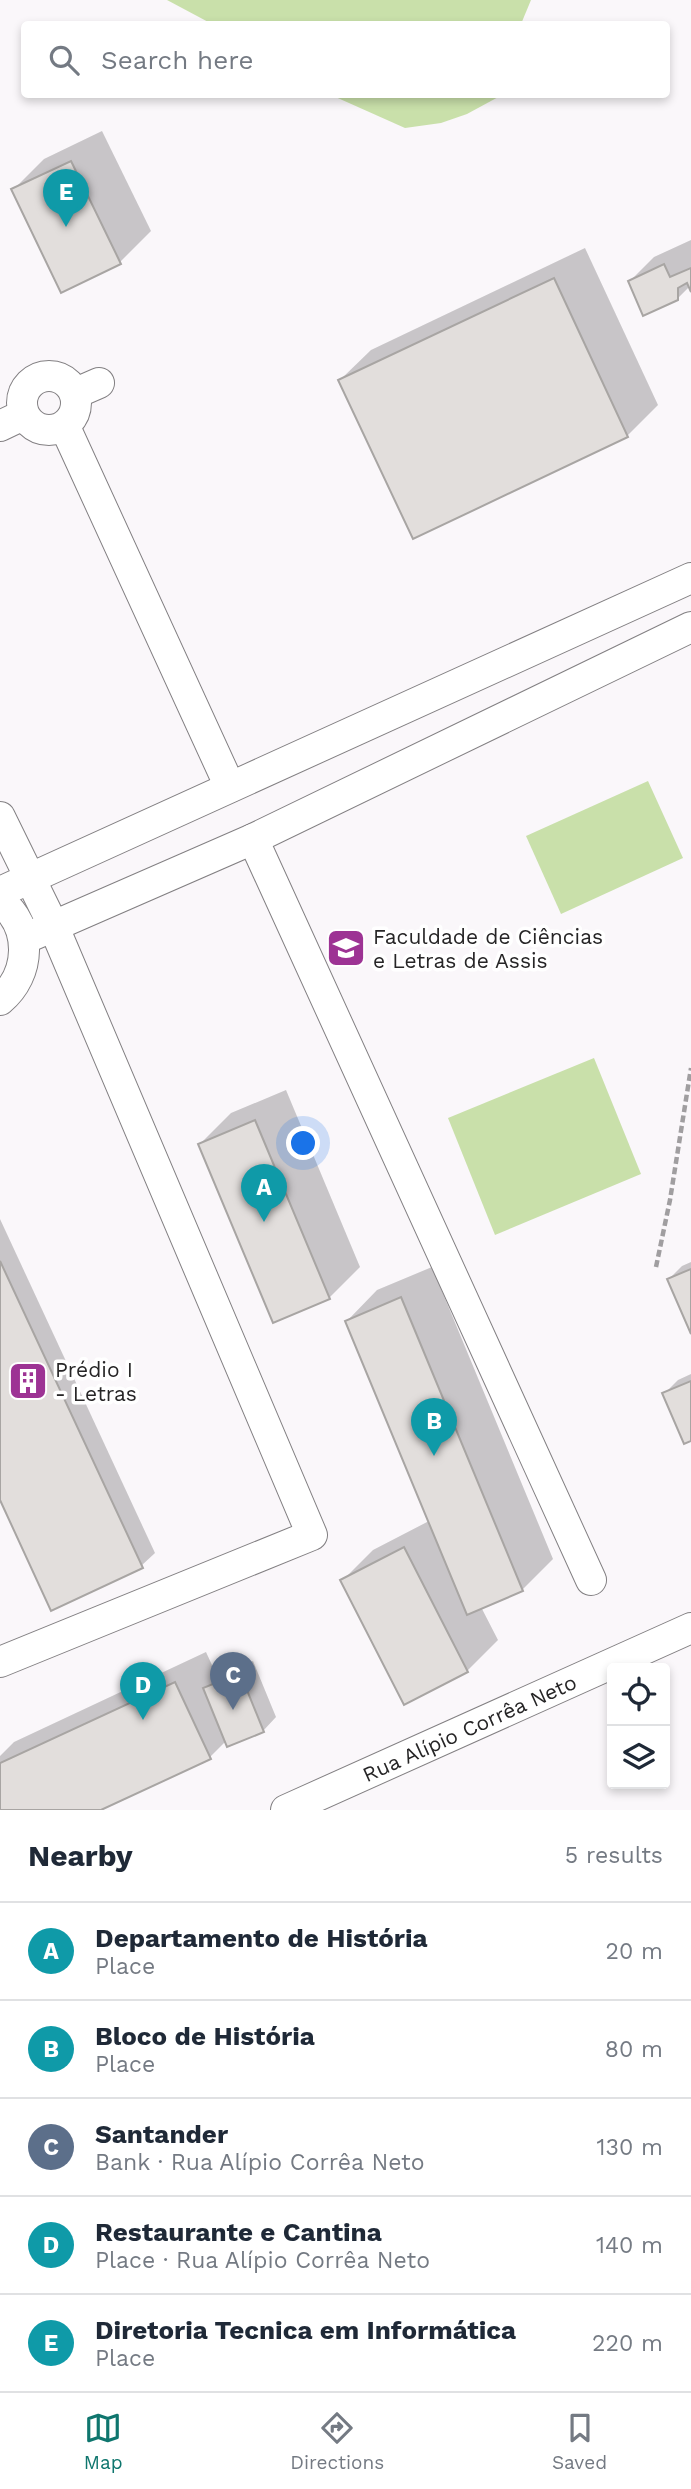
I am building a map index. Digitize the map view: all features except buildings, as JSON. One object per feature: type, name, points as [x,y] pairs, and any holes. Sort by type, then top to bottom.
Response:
[{"type":"street","points":[[29,369],[58,376],[87,388],[77,412],[65,427],[42,431],[12,420],[29,369]]},
{"type":"street","points":[[65,427],[230,787]]},
{"type":"street","points":[[0,892],[691,578]]},
{"type":"street","points":[[24,939],[253,839],[691,627]]},
{"type":"street","points":[[541,646],[561,690]]},
{"type":"street","points":[[0,817],[52,925],[312,1535],[0,1662]]},
{"type":"street","points":[[253,839],[592,1580]]},
{"type":"street","points":[[0,901],[18,921],[24,939],[20,976],[10,992],[0,1000]]},
{"type":"street","name":"Rua Alípio Corrêa Neto","points":[[286,1810],[691,1628]]},
{"type":"path","points":[[656,1267],[670,1200],[691,1068]]},
{"type":"green space","points":[[167,0],[531,0],[522,21],[206,21]]},
{"type":"green space","points":[[338,98],[496,98],[467,114],[441,123],[405,128]]},
{"type":"green space","points":[[648,781],[683,858],[561,914],[526,836]]},
{"type":"green space","points":[[594,1058],[641,1174],[495,1235],[448,1118]]},
{"type":"place","name":"Diretoria Tecnica em Informática","points":[[66,227]]},
{"type":"place","name":"Faculdade de Ciências e Letras de Assis","points":[[346,948]]},
{"type":"place","name":"Departamento de História","points":[[264,1222]]},
{"type":"place","name":"Prédio I - Letras","points":[[28,1381]]},
{"type":"place","name":"Bloco de História","points":[[434,1456]]},
{"type":"place","name":"Santander","points":[[233,1710]]},
{"type":"place","name":"Restaurante e Cantina","points":[[143,1720]]}]
